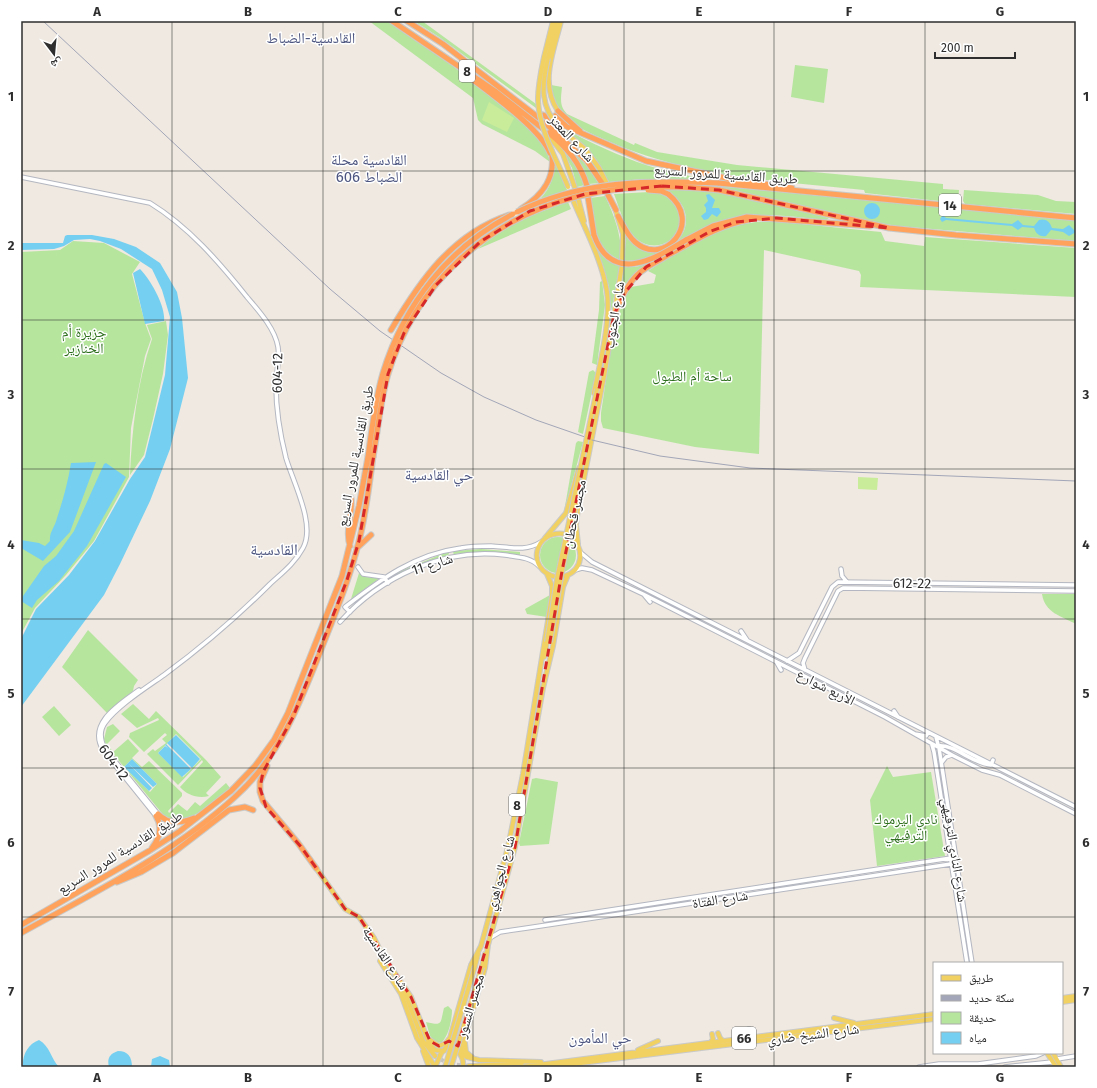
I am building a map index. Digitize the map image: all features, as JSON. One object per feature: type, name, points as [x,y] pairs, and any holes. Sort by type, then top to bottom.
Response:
[{"type":"highway","name":"8","points":[[392,21],[495,91],[588,161],[604,183]]},
{"type":"highway","name":"8","points":[[407,21],[443,44],[518,101],[540,115],[549,118]]},
{"type":"highway","points":[[437,51],[540,136],[548,148],[552,160]]},
{"type":"highway","points":[[557,113],[566,127]]},
{"type":"highway","points":[[557,113],[587,137]]},
{"type":"highway","points":[[558,123],[587,137],[638,158],[672,168],[731,180],[824,193]]},
{"type":"highway","points":[[391,330],[420,283],[441,260],[467,237],[493,221],[515,213],[539,195],[547,186],[551,177],[552,160],[549,136]]},
{"type":"highway","points":[[549,136],[574,156],[586,186]]},
{"type":"highway","name":"طريق القادسية للمرور السريع","points":[[21,925],[149,851],[201,816],[242,780],[274,740],[288,713],[342,576],[359,506],[376,404],[383,373],[391,350],[413,305],[435,276],[461,248],[486,228],[539,201],[565,193],[617,183],[662,181],[718,183],[824,193]]},
{"type":"highway","name":"14","points":[[601,191],[662,186],[719,190],[889,228]]},
{"type":"highway","points":[[601,191],[653,190],[668,194],[678,202],[683,216],[683,224],[678,236],[669,245],[653,250],[640,246],[631,238],[618,216]]},
{"type":"highway","name":"طريق القادسية للمرور السريع","points":[[21,933],[148,863],[190,834],[236,796],[259,772],[272,754],[293,717],[308,683],[347,580],[357,548],[366,507],[388,374],[404,333],[418,308],[431,291],[464,256],[480,242],[512,221],[553,203],[601,191]]},
{"type":"highway","name":"14","points":[[824,193],[1076,218]]},
{"type":"highway","points":[[609,195],[616,210]]},
{"type":"highway","name":"14","points":[[588,197],[591,226],[597,242],[604,254],[614,260],[627,264],[646,262],[713,226],[747,217],[776,218],[964,236],[1076,244]]},
{"type":"highway","name":"14","points":[[614,314],[623,294],[633,279],[646,267],[721,227],[747,220],[776,218]]},
{"type":"highway","points":[[350,546],[348,534],[352,512],[351,498]]},
{"type":"highway","points":[[357,548],[371,535]]},
{"type":"highway","points":[[272,754],[261,778],[260,788],[262,798],[266,806],[298,843],[316,868]]},
{"type":"highway","points":[[114,882],[120,882],[152,866],[178,850],[229,810],[245,807],[253,810]]},
{"type":"highway","points":[[157,815],[167,821],[178,823],[201,816]]},
{"type":"highway","points":[[149,851],[155,844],[159,834],[157,815]]},
{"type":"main road","name":"شارع المعتز","points":[[553,21],[543,83],[544,104],[554,121],[586,150],[599,168],[604,183]]},
{"type":"main road","name":"شارع المعتز","points":[[549,43],[557,21]]},
{"type":"main road","points":[[557,113],[551,98],[548,84],[549,70],[561,21]]},
{"type":"main road","points":[[549,43],[539,83],[538,101],[541,117],[569,188]]},
{"type":"main road","points":[[549,136],[563,154],[575,188]]},
{"type":"main road","name":"شارع الجنوب","points":[[576,199],[604,280],[608,302],[600,365]]},
{"type":"main road","name":"شارع الجنوب","points":[[606,365],[622,263],[623,234],[616,210]]},
{"type":"main road","points":[[556,577],[547,574],[539,566],[537,553],[541,542],[563,518],[568,508],[579,466],[600,365]]},
{"type":"main road","name":"مجسر قحطان","points":[[598,390],[600,365]]},
{"type":"main road","points":[[563,577],[574,571],[579,564],[580,552],[576,525],[578,509],[606,365]]},
{"type":"main road","name":"مجسر قحطان","points":[[548,663],[549,642],[563,566],[598,390],[606,365]]},
{"type":"main road","points":[[545,538],[555,534],[565,534]]},
{"type":"main road","points":[[571,537],[578,544]]},
{"type":"main road","name":"8","points":[[542,661],[552,592],[547,574]]},
{"type":"main road","name":"8","points":[[548,663],[553,646],[562,587],[568,575]]},
{"type":"main road","name":"مجسر قحطان","points":[[542,661],[549,642]]},
{"type":"main road","name":"شارع الجواهري","points":[[435,1067],[441,1053],[447,1047],[451,1037],[471,965],[481,946],[510,838],[542,661]]},
{"type":"main road","name":"شارع الجواهري","points":[[463,1067],[461,1054],[486,968],[488,945],[516,847],[548,663]]},
{"type":"main road","name":"شارع القادسية","points":[[316,868],[345,909],[359,917],[374,938],[383,956],[411,997],[425,1033],[434,1048],[441,1053]]},
{"type":"main road","name":"مجسر النسور","points":[[451,1067],[488,945]]},
{"type":"main road","name":"مجسر النسور","points":[[445,1067],[481,946]]},
{"type":"main road","name":"شارع القادسية","points":[[383,956],[380,961],[401,994],[421,1047],[435,1067]]},
{"type":"main road","points":[[399,979],[410,1003],[424,1041],[441,1053]]},
{"type":"main road","points":[[1063,998],[1076,996]]},
{"type":"main road","points":[[1063,1002],[1076,1000]]},
{"type":"main road","name":"شارع الشيخ ضاري","points":[[522,1067],[933,1014]]},
{"type":"main road","points":[[834,1018],[856,1024]]},
{"type":"main road","name":"شارع الشيخ ضاري","points":[[549,1067],[933,1019]]},
{"type":"main road","points":[[749,1029],[750,1038]]},
{"type":"main road","points":[[425,1033],[432,1043],[439,1046],[446,1043],[451,1037]]},
{"type":"main road","points":[[718,1033],[720,1038],[724,1041]]},
{"type":"main road","points":[[710,1043],[713,1039],[712,1034]]},
{"type":"main road","points":[[451,1037],[451,1044],[454,1046],[459,1046],[465,1039]]},
{"type":"main road","points":[[465,1039],[466,1052],[476,1059]]},
{"type":"main road","points":[[631,1053],[658,1041]]},
{"type":"main road","points":[[421,1047],[429,1067]]},
{"type":"main road","name":"شارع الشيخ ضاري","points":[[441,1053],[450,1049],[476,1059],[555,1062]]},
{"type":"main road","points":[[1047,1054],[1061,1067]]},
{"type":"main road","points":[[1053,1054],[1056,1067]]},
{"type":"main road","points":[[469,1066],[535,1062]]},
{"type":"street","name":"604-12","points":[[21,177],[150,203],[163,211],[218,260],[256,308],[273,333],[276,342],[278,353],[276,397],[279,428],[286,458],[304,509],[307,535],[306,542],[292,563],[248,607],[226,627],[177,665],[140,691],[106,722],[102,729],[101,739],[105,749],[157,815]]},
{"type":"street","name":"شارع 11","points":[[350,612],[345,607],[384,577],[415,560],[450,549],[485,546],[521,549],[530,548],[541,542]]},
{"type":"street","points":[[450,549],[451,557]]},
{"type":"street","name":"الأربع شوارع","points":[[580,552],[592,562],[656,593],[806,672],[991,765],[1018,776],[1076,808]]},
{"type":"street","name":"شارع 11","points":[[340,622],[350,612],[388,583],[415,568],[451,557],[484,554],[501,555],[525,558],[539,566]]},
{"type":"street","points":[[358,566],[363,574],[384,577],[388,583]]},
{"type":"street","name":"الأربع شوارع","points":[[574,571],[582,568],[592,570],[643,594],[721,636],[759,653],[885,717],[936,747],[945,749],[952,755],[982,770],[1000,775],[1076,814]]},
{"type":"street","points":[[841,569],[842,576],[847,582]]},
{"type":"street","name":"612-22","points":[[787,661],[793,659],[800,650],[832,587],[838,582],[1076,586]]},
{"type":"street","points":[[993,584],[993,590]]},
{"type":"street","name":"612-22","points":[[806,672],[803,663],[838,591],[844,587],[1076,591]]},
{"type":"street","points":[[653,588],[656,593]]},
{"type":"street","points":[[643,594],[650,602]]},
{"type":"street","points":[[823,604],[830,608]]},
{"type":"street","points":[[741,631],[748,641]]},
{"type":"street","points":[[759,653],[761,648]]},
{"type":"street","points":[[765,656],[768,652]]},
{"type":"street","points":[[777,663],[781,670]]},
{"type":"street","points":[[894,710],[899,718]]},
{"type":"street","points":[[915,734],[926,736],[928,733]]},
{"type":"street","name":"شارع النادي الترفيهي","points":[[936,737],[949,858],[967,962]]},
{"type":"street","name":"شارع النادي الترفيهي","points":[[936,747],[941,763],[972,962]]},
{"type":"street","points":[[945,749],[979,763],[991,765],[993,760]]},
{"type":"street","points":[[941,763],[946,756],[952,755]]},
{"type":"street","name":"شارع الفتاة","points":[[545,920],[949,858]]},
{"type":"street","name":"شارع الفتاة","points":[[490,938],[497,933],[506,931],[950,864]]},
{"type":"street","points":[[901,866],[901,871]]},
{"type":"street","points":[[754,888],[754,893]]},
{"type":"street","points":[[644,905],[645,910]]},
{"type":"street","points":[[961,927],[966,927]]},
{"type":"street","points":[[919,1067],[939,1064],[978,1064],[1024,1058],[1041,1054]]},
{"type":"street","points":[[1005,1067],[1055,1061],[1076,1056]]},
{"type":"street","points":[[1024,1058],[1026,1061],[1024,1064]]},
{"type":"highlighted area","points":[[662,186],[719,190],[889,228],[776,218],[736,222],[711,231],[646,267],[623,295],[614,315],[562,571],[515,847],[458,1046],[449,1041],[439,1046],[430,1041],[411,997],[374,938],[359,917],[345,909],[302,848],[266,807],[260,788],[263,772],[293,717],[347,580],[359,541],[388,374],[404,333],[436,285],[480,242],[530,211],[585,194]]},
{"type":"green space","points":[[369,21],[388,21],[443,58],[536,134],[547,151],[550,162],[535,151],[482,124],[478,120],[473,98]]},
{"type":"green space","points":[[414,21],[422,21],[536,104],[536,108],[439,37]]},
{"type":"green space","points":[[795,65],[828,69],[824,103],[791,97]]},
{"type":"green space","points":[[551,85],[562,87],[562,105],[567,114],[634,145],[635,143],[657,152],[737,165],[943,184],[943,189],[959,190],[958,203],[865,193],[864,190],[734,176],[670,163],[608,141],[578,126],[567,118],[558,107]]},
{"type":"green space","points":[[489,102],[514,118],[507,132],[482,120]]},
{"type":"green space","points":[[566,130],[646,165],[690,176],[734,183],[643,179],[609,182],[590,154]]},
{"type":"green space","points":[[558,142],[576,163],[585,185],[577,187],[572,168]]},
{"type":"green space","points":[[573,151],[585,163],[599,183],[589,184]]},
{"type":"green space","points":[[555,160],[567,190],[540,199],[547,191],[551,181]]},
{"type":"green space","points":[[685,183],[1076,220],[1076,241],[897,226],[861,220],[738,191],[685,186]]},
{"type":"green space","points":[[662,189],[703,190],[733,194],[829,218],[826,220],[766,215],[734,218],[717,223],[678,242],[686,224],[685,211],[674,196]]},
{"type":"green space","points":[[964,190],[1038,195],[1056,201],[1076,202],[1076,214],[965,204],[963,201]]},
{"type":"green space","points":[[649,192],[662,194],[670,198],[681,217],[675,235],[670,240],[659,245],[647,244],[636,239],[624,220],[614,194]]},
{"type":"green space","points":[[605,196],[612,211],[619,235],[621,260],[605,250],[600,243],[594,226],[590,198]]},
{"type":"green space","points":[[568,202],[571,209],[478,249],[520,221]]},
{"type":"green space","name":"ساحة أم الطبول","points":[[756,222],[781,222],[881,232],[885,241],[924,246],[925,237],[1076,248],[1076,297],[860,287],[861,275],[859,271],[764,250],[759,454],[695,447],[603,428],[601,413],[611,347],[619,313],[631,287],[654,283],[656,275],[648,271],[699,240],[726,229]]},
{"type":"green space","points":[[626,236],[637,247],[646,250],[669,248],[645,260],[624,261]]},
{"type":"green space","name":"جزيرة أم الخنازير","points":[[73,241],[104,243],[140,262],[132,274],[145,323],[151,339],[145,356],[131,428],[129,477],[94,541],[66,575],[35,608],[21,634],[21,252],[60,250]]},
{"type":"green space","points":[[594,245],[602,255],[620,266],[611,312],[609,286]]},
{"type":"green space","points":[[648,264],[630,279],[620,294],[624,266],[635,267]]},
{"type":"green space","points":[[602,281],[605,305],[597,365],[592,363],[599,310],[600,282]]},
{"type":"green space","points":[[166,321],[168,335],[163,374],[153,419],[144,455],[130,475],[136,406],[152,339],[147,325]]},
{"type":"green space","points":[[593,370],[596,373],[583,434],[578,432],[589,372]]},
{"type":"green space","points":[[578,441],[583,442],[564,512],[576,443]]},
{"type":"green space","points":[[858,477],[878,478],[877,490],[858,489]]},
{"type":"green space","points":[[558,537],[571,542],[576,555],[571,568],[558,573],[545,568],[540,555],[545,542]]},
{"type":"green space","points":[[481,549],[520,552],[520,555],[483,552],[453,553],[454,551]]},
{"type":"green space","points":[[447,552],[449,553],[448,556],[429,561],[390,580],[389,578],[403,570]]},
{"type":"green space","points":[[359,573],[365,577],[380,578],[351,599]]},
{"type":"green space","points":[[1042,594],[1076,594],[1076,624],[1050,610],[1046,606]]},
{"type":"green space","points":[[550,595],[547,617],[527,614],[525,609]]},
{"type":"green space","points":[[88,630],[138,680],[133,691],[107,713],[62,667]]},
{"type":"green space","points":[[133,704],[149,719],[156,711],[206,760],[221,777],[206,793],[209,796],[193,796],[180,787],[203,762],[202,760],[178,785],[147,754],[153,749],[155,751],[166,743],[162,739],[167,735],[165,733],[144,752],[129,737],[130,733],[159,720],[158,718],[137,728],[121,714]],"holes":[[[176,734],[201,759],[183,777],[158,753]]]},
{"type":"green space","points":[[54,706],[71,725],[59,736],[42,717]]},
{"type":"green space","points":[[113,724],[120,731],[107,744],[113,752],[128,739],[139,751],[132,758],[142,767],[149,761],[182,793],[182,796],[168,811],[169,813],[178,804],[187,811],[195,802],[200,806],[226,783],[230,788],[200,812],[192,816],[183,819],[165,817],[124,767],[106,745],[104,739],[107,727]],"holes":[[[132,759],[157,784],[150,792],[124,767]]]},
{"type":"green space","name":"نادي اليرموك الترفيهي","points":[[887,766],[893,777],[931,772],[945,856],[877,866],[870,800]]},
{"type":"green space","points":[[536,778],[558,782],[549,844],[520,846],[519,843],[532,779]]},
{"type":"green space","points":[[448,1006],[452,1010],[451,1022],[442,1042],[436,1043],[430,1036],[426,1022],[438,1024],[441,1021],[444,1008]]},
{"type":"water","points":[[709,194],[715,200],[712,208],[719,208],[721,212],[717,217],[712,214],[708,219],[704,220],[701,216],[706,212],[704,205],[708,201],[706,195]]},
{"type":"water","points":[[872,203],[878,205],[880,211],[878,217],[872,219],[866,217],[864,211],[866,205]]},
{"type":"water","points":[[943,215],[946,218],[1012,224],[1018,220],[1023,225],[1034,226],[1039,220],[1043,219],[1049,222],[1052,228],[1063,229],[1069,225],[1076,232],[1069,236],[1063,232],[1051,230],[1046,236],[1042,236],[1036,232],[1034,228],[1022,227],[1018,230],[1012,226],[946,220],[942,222],[940,219]]},
{"type":"water","points":[[92,235],[114,239],[136,247],[160,263],[177,292],[182,318],[188,378],[170,449],[150,501],[120,564],[104,595],[21,707],[21,639],[36,609],[69,575],[95,541],[130,479],[145,457],[165,375],[170,317],[162,290],[152,269],[121,249],[90,239],[74,240],[64,246],[54,249],[21,250],[21,243],[63,243],[65,236]]},
{"type":"water","points":[[140,269],[148,279],[160,301],[164,321],[145,324],[133,273]]},
{"type":"water","points":[[96,462],[70,532],[43,561],[21,548],[21,540],[39,543],[45,546],[50,541],[50,535],[65,491],[71,463]]},
{"type":"water","points":[[106,463],[126,477],[87,546],[59,581],[37,600],[32,608],[21,601],[23,596],[44,566],[56,556],[74,531],[104,464]]},
{"type":"water","points":[[176,735],[200,759],[192,768],[167,743]]},
{"type":"water","points":[[166,744],[191,769],[182,777],[158,753],[165,746],[168,748],[165,745]]},
{"type":"water","points":[[132,759],[157,784],[153,787],[128,763]]},
{"type":"water","points":[[128,763],[152,788],[149,791],[124,767]]},
{"type":"water","points":[[39,1040],[46,1046],[59,1067],[23,1067],[26,1050]]},
{"type":"water","points":[[118,1051],[129,1055],[132,1067],[109,1067],[109,1057]]},
{"type":"water","points":[[160,1056],[169,1060],[170,1067],[151,1067],[152,1059]]},
{"type":"tunnel","points":[[435,1056],[449,1064],[469,1066]]},
{"type":"railway","points":[[43,21],[330,289],[380,331],[441,373],[484,397],[536,420],[585,437]]},
{"type":"railway","points":[[592,440],[660,456],[750,468],[1076,481]]},
{"type":"district","name":"القادسية-الضباط","points":[[311,38]]},
{"type":"district","name":"القادسية محلة 606 الضباط","points":[[369,168]]},
{"type":"district","name":"حي القادسية","points":[[439,475]]},
{"type":"district","name":"القادسية","points":[[274,549]]},
{"type":"district","name":"حي المأمون","points":[[600,1038]]}]
